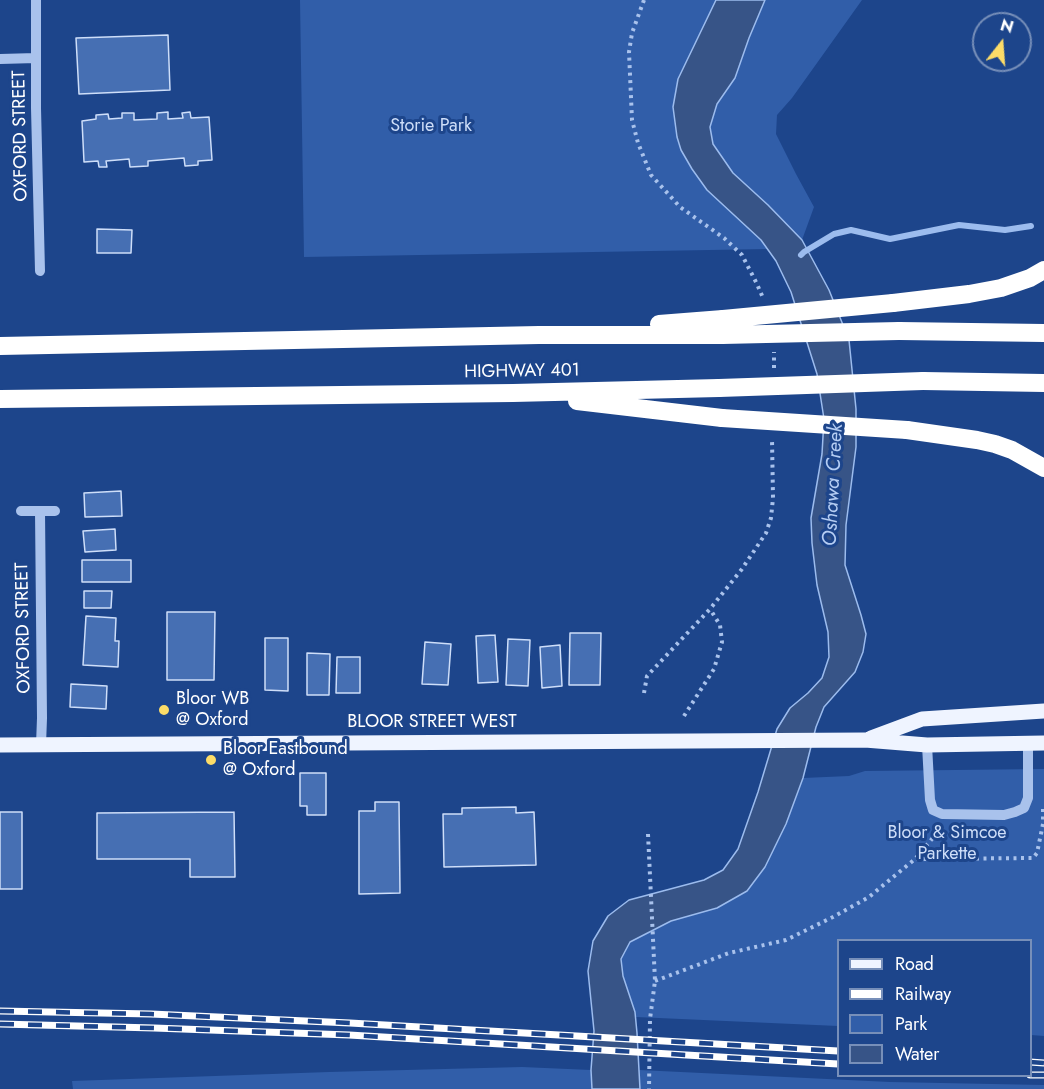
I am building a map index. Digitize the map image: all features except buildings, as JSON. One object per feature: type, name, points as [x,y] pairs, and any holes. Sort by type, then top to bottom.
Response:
[{"type":"highway","points":[[722,327],[969,294],[1023,281],[1044,270]]},
{"type":"highway","name":"HIGHWAY 401","points":[[0,346],[539,335],[722,327],[1044,333]]},
{"type":"highway","name":"HIGHWAY 401","points":[[0,399],[513,393],[922,381],[1044,383]]},
{"type":"highway","points":[[513,393],[722,418],[907,430],[995,444],[1012,450],[1044,468]]},
{"type":"main road","name":"BLOOR STREET WEST","points":[[865,740],[922,719],[1044,711]]},
{"type":"main road","name":"BLOOR STREET WEST","points":[[0,745],[865,740],[927,745],[1044,743]]},
{"type":"street","name":"OXFORD STREET","points":[[36,0],[40,271]]},
{"type":"street","points":[[0,59],[36,58]]},
{"type":"street","name":"OXFORD STREET","points":[[39,511],[41,745]]},
{"type":"street","points":[[21,512],[55,511]]},
{"type":"street","points":[[927,745],[930,800],[933,810],[942,814],[1004,814],[1024,808],[1028,798],[1028,743]]},
{"type":"path","points":[[644,0],[632,33],[629,52],[632,120],[638,142],[651,174],[680,207],[724,238],[742,255],[757,285]]},
{"type":"path","points":[[644,693],[647,676],[710,609],[742,569],[765,533],[771,518],[773,498],[772,456]]},
{"type":"path","points":[[684,716],[714,669],[722,642],[720,625],[710,609]]},
{"type":"path","points":[[915,859],[1033,858],[1037,853],[1043,824],[1043,802]]},
{"type":"path","points":[[655,981],[729,953],[786,940],[869,897],[915,859],[941,829],[946,814]]},
{"type":"path","points":[[648,834],[655,981],[650,1019],[650,1089]]},
{"type":"green space","name":"Storie Park","points":[[300,0],[716,0],[678,79],[681,150],[707,190],[768,249],[304,257]]},
{"type":"green space","points":[[765,0],[862,0],[792,98],[777,115],[776,134],[814,207],[802,240],[733,173],[713,144],[710,127],[717,104],[735,78]]},
{"type":"green space","name":"Bloor & Simcoe Parkette","points":[[1044,769],[1044,1036],[1032,1035],[1032,939],[837,939],[837,1026],[636,1017],[623,976],[621,959],[630,942],[671,921],[717,908],[747,891],[765,867],[786,824],[803,778],[849,776],[865,771]]},
{"type":"green space","points":[[522,1067],[591,1070],[592,1089],[73,1089],[72,1081],[329,1072]]},
{"type":"green space","points":[[639,1070],[890,1082],[1044,1085],[1044,1089],[640,1089]]},
{"type":"water","name":"Oshawa Creek","points":[[716,0],[765,0],[735,78],[717,104],[710,127],[713,144],[733,173],[802,240],[829,290],[849,340],[856,409],[856,447],[846,525],[845,565],[866,634],[863,652],[855,672],[824,707],[816,727],[803,778],[786,824],[765,867],[747,891],[717,908],[671,921],[630,942],[621,959],[623,976],[635,1012],[640,1089],[592,1089],[594,1031],[588,971],[593,941],[608,916],[629,900],[704,880],[723,870],[738,849],[777,729],[790,708],[822,678],[829,657],[828,632],[817,585],[812,543],[811,518],[822,454],[824,419],[817,374],[791,292],[776,261],[761,240],[707,190],[681,150],[677,137],[673,107],[678,79]]},
{"type":"waterway","points":[[801,255],[834,234],[851,230],[890,239],[959,225],[1005,230],[1031,226]]},
{"type":"railway","points":[[0,1011],[151,1014],[350,1023],[837,1051]]},
{"type":"railway","points":[[0,1024],[349,1035],[837,1064]]},
{"type":"railway","points":[[1032,1062],[1044,1063]]},
{"type":"railway","points":[[1032,1075],[1044,1075]]},
{"type":"place","name":"Bloor WB @ Oxford","points":[[164,710]]},
{"type":"place","name":"Bloor Eastbound @ Oxford","points":[[211,760]]}]
